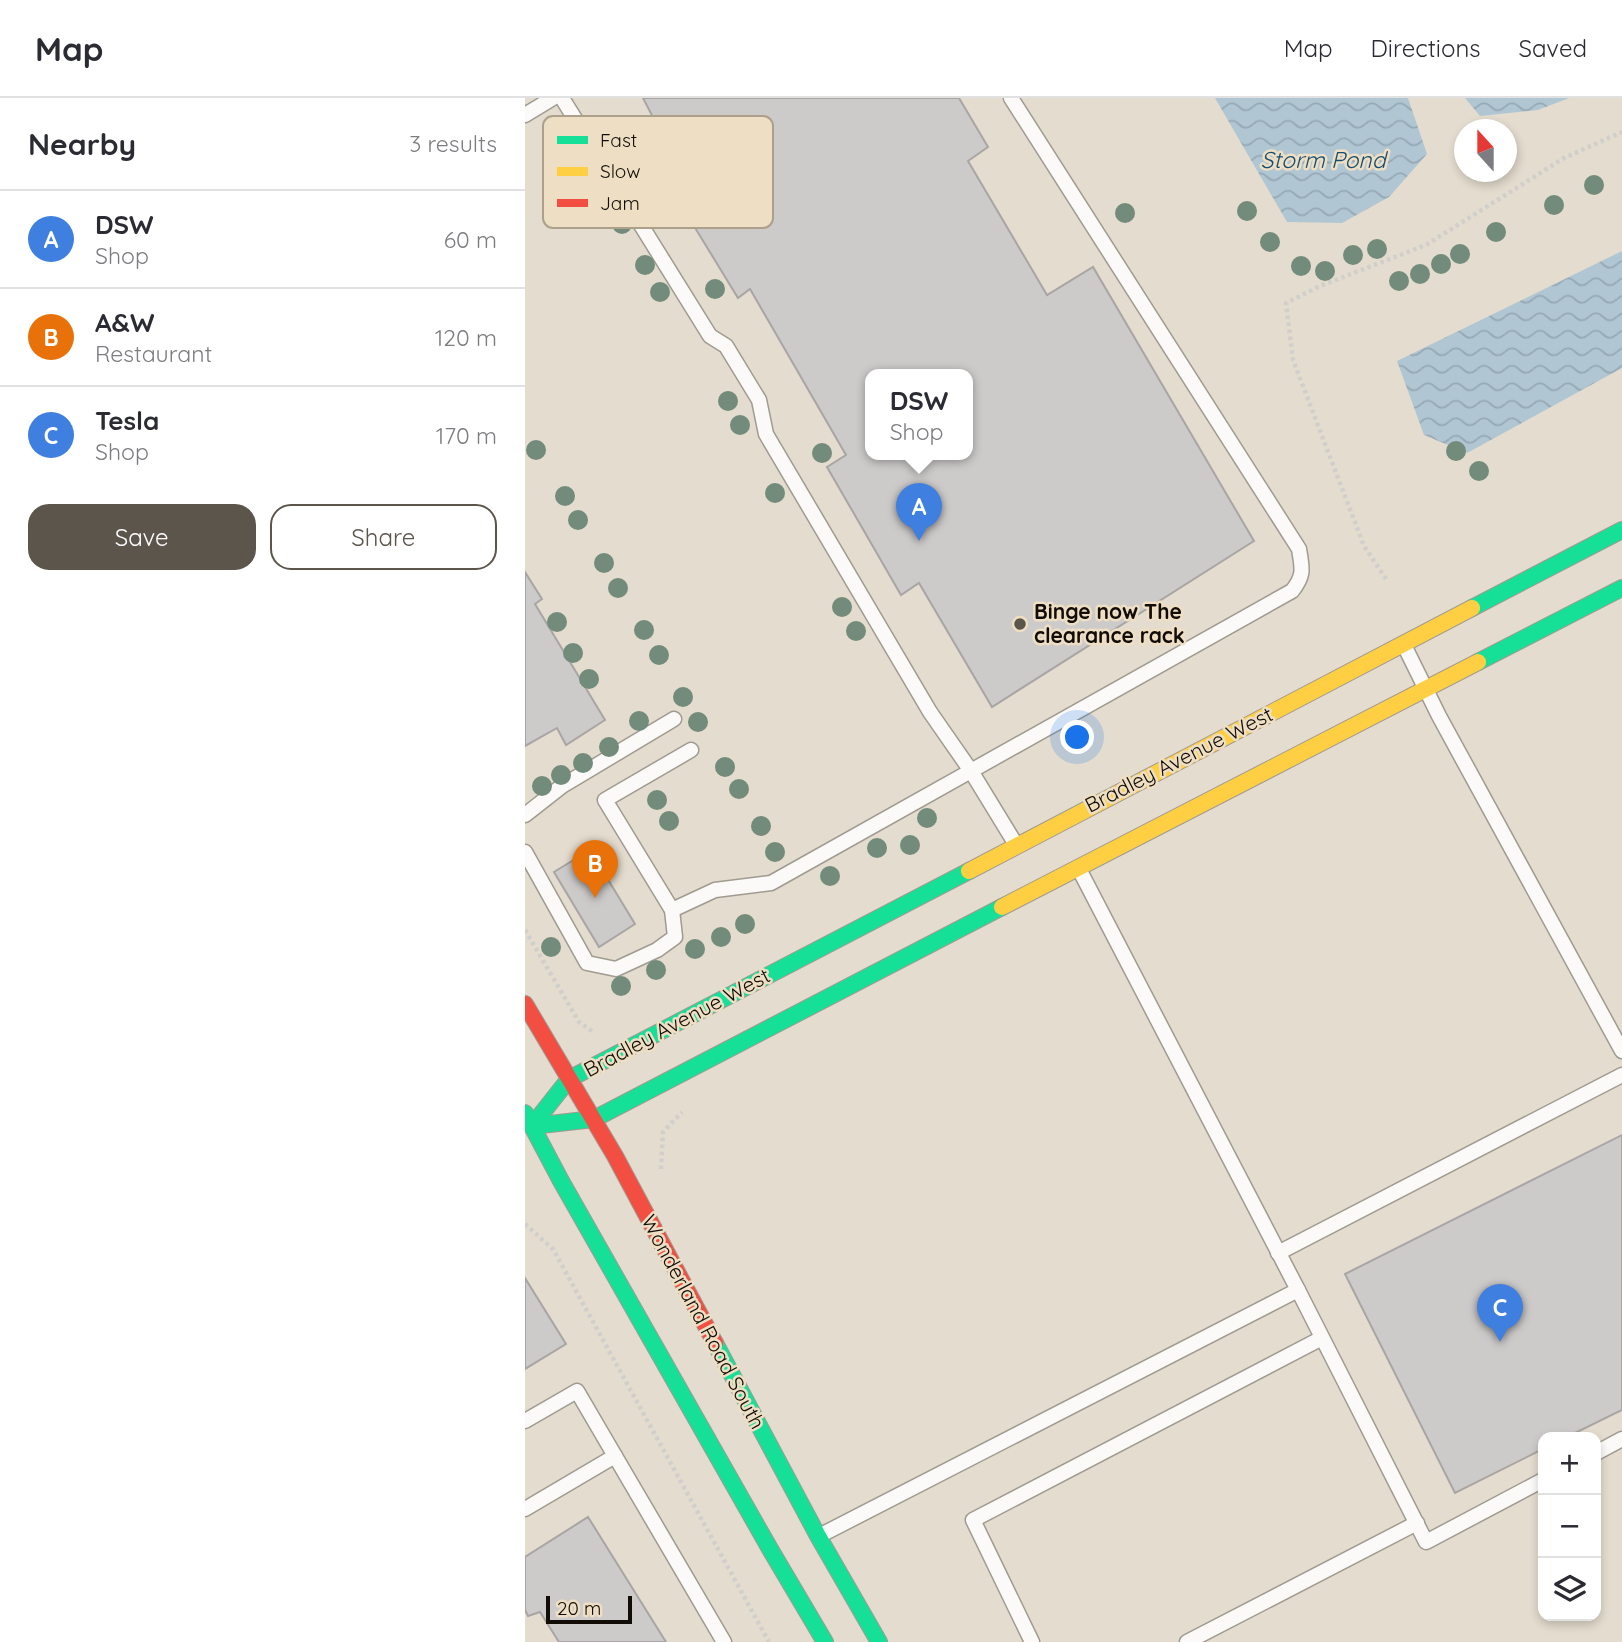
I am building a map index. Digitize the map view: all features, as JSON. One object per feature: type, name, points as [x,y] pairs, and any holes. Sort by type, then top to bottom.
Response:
[{"type":"main road","name":"Bradley Avenue West","points":[[527,1124],[569,1079],[1622,530]]},
{"type":"main road","points":[[825,1642],[527,1124],[594,1119],[1622,588]]},
{"type":"main road","name":"Wonderland Road South","points":[[525,1004],[594,1119],[818,1536],[879,1642]]},
{"type":"lane","points":[[525,115],[553,98]]},
{"type":"lane","points":[[562,98],[573,116]]},
{"type":"lane","points":[[672,910],[715,890],[771,883],[1292,591],[1299,582],[1303,570],[1299,549],[1011,98]]},
{"type":"lane","points":[[643,228],[710,336],[726,346],[759,400],[766,434],[930,712],[971,771],[1016,845]]},
{"type":"lane","points":[[1403,644],[1622,1051]]},
{"type":"lane","points":[[525,815],[562,786],[674,719]]},
{"type":"lane","points":[[525,852],[587,963],[616,969],[657,950],[675,937],[672,910],[605,800],[691,750]]},
{"type":"lane","points":[[1078,867],[1426,1542],[1538,1483]]},
{"type":"lane","points":[[1278,1253],[1622,1075]]},
{"type":"lane","points":[[818,1536],[1298,1290]]},
{"type":"lane","points":[[1032,1642],[973,1520],[1322,1338]]},
{"type":"lane","points":[[525,1421],[577,1391],[724,1642]]},
{"type":"lane","points":[[1601,1450],[1622,1439]]},
{"type":"lane","points":[[525,1509],[615,1456]]},
{"type":"lane","points":[[1187,1642],[1417,1523]]},
{"type":"path","points":[[1386,579],[1364,546],[1293,360],[1286,303],[1320,286],[1426,245],[1564,158],[1622,132]]},
{"type":"path","points":[[525,930],[579,1022],[593,1031]]},
{"type":"path","points":[[525,1224],[553,1249],[769,1642]]},
{"type":"water","name":"Storm Pond","points":[[1215,98],[1408,98],[1427,154],[1389,197],[1342,223],[1287,222]]},
{"type":"water","points":[[1465,98],[1569,98],[1538,110],[1480,116]]},
{"type":"water","points":[[1622,251],[1622,368],[1467,453],[1424,435],[1397,361]]},
{"type":"building","points":[[643,98],[959,98],[988,147],[968,161],[1047,295],[1093,267],[1254,541],[992,707],[919,583],[901,595],[827,467],[846,455],[750,289],[738,298],[695,228],[773,228],[773,116],[652,116]]},
{"type":"building","points":[[525,572],[542,599],[535,604],[605,720],[566,745],[557,728],[525,746]]},
{"type":"building","points":[[590,850],[635,924],[599,947],[554,872]]},
{"type":"building","points":[[1622,1135],[1622,1410],[1577,1432],[1538,1432],[1538,1452],[1455,1493],[1345,1274]]},
{"type":"building","points":[[525,1278],[566,1344],[525,1369]]},
{"type":"building","points":[[588,1517],[666,1642],[559,1642],[540,1612],[528,1616],[525,1610],[525,1557]]},
{"type":"traffic: fast","points":[[1472,608],[1622,530]]},
{"type":"traffic: fast","points":[[1478,662],[1622,588]]},
{"type":"traffic: fast","points":[[532,1126],[569,1079],[969,871]]},
{"type":"traffic: fast","points":[[532,1126],[594,1119],[1002,907]]},
{"type":"traffic: fast","points":[[525,1113],[561,1181],[825,1642]]},
{"type":"traffic: fast","points":[[715,1343],[818,1536],[879,1642]]},
{"type":"traffic: slow","points":[[969,871],[1472,608]]},
{"type":"traffic: slow","points":[[1002,907],[1478,662]]},
{"type":"traffic: jam","points":[[525,1004],[615,1156],[715,1343]]},
{"type":"place","name":"DSW","points":[[919,541]]},
{"type":"place","name":"Binge now The clearance rack","points":[[1020,624]]},
{"type":"place","name":"A&W","points":[[595,898]]},
{"type":"place","name":"Tesla","points":[[1500,1342]]}]
